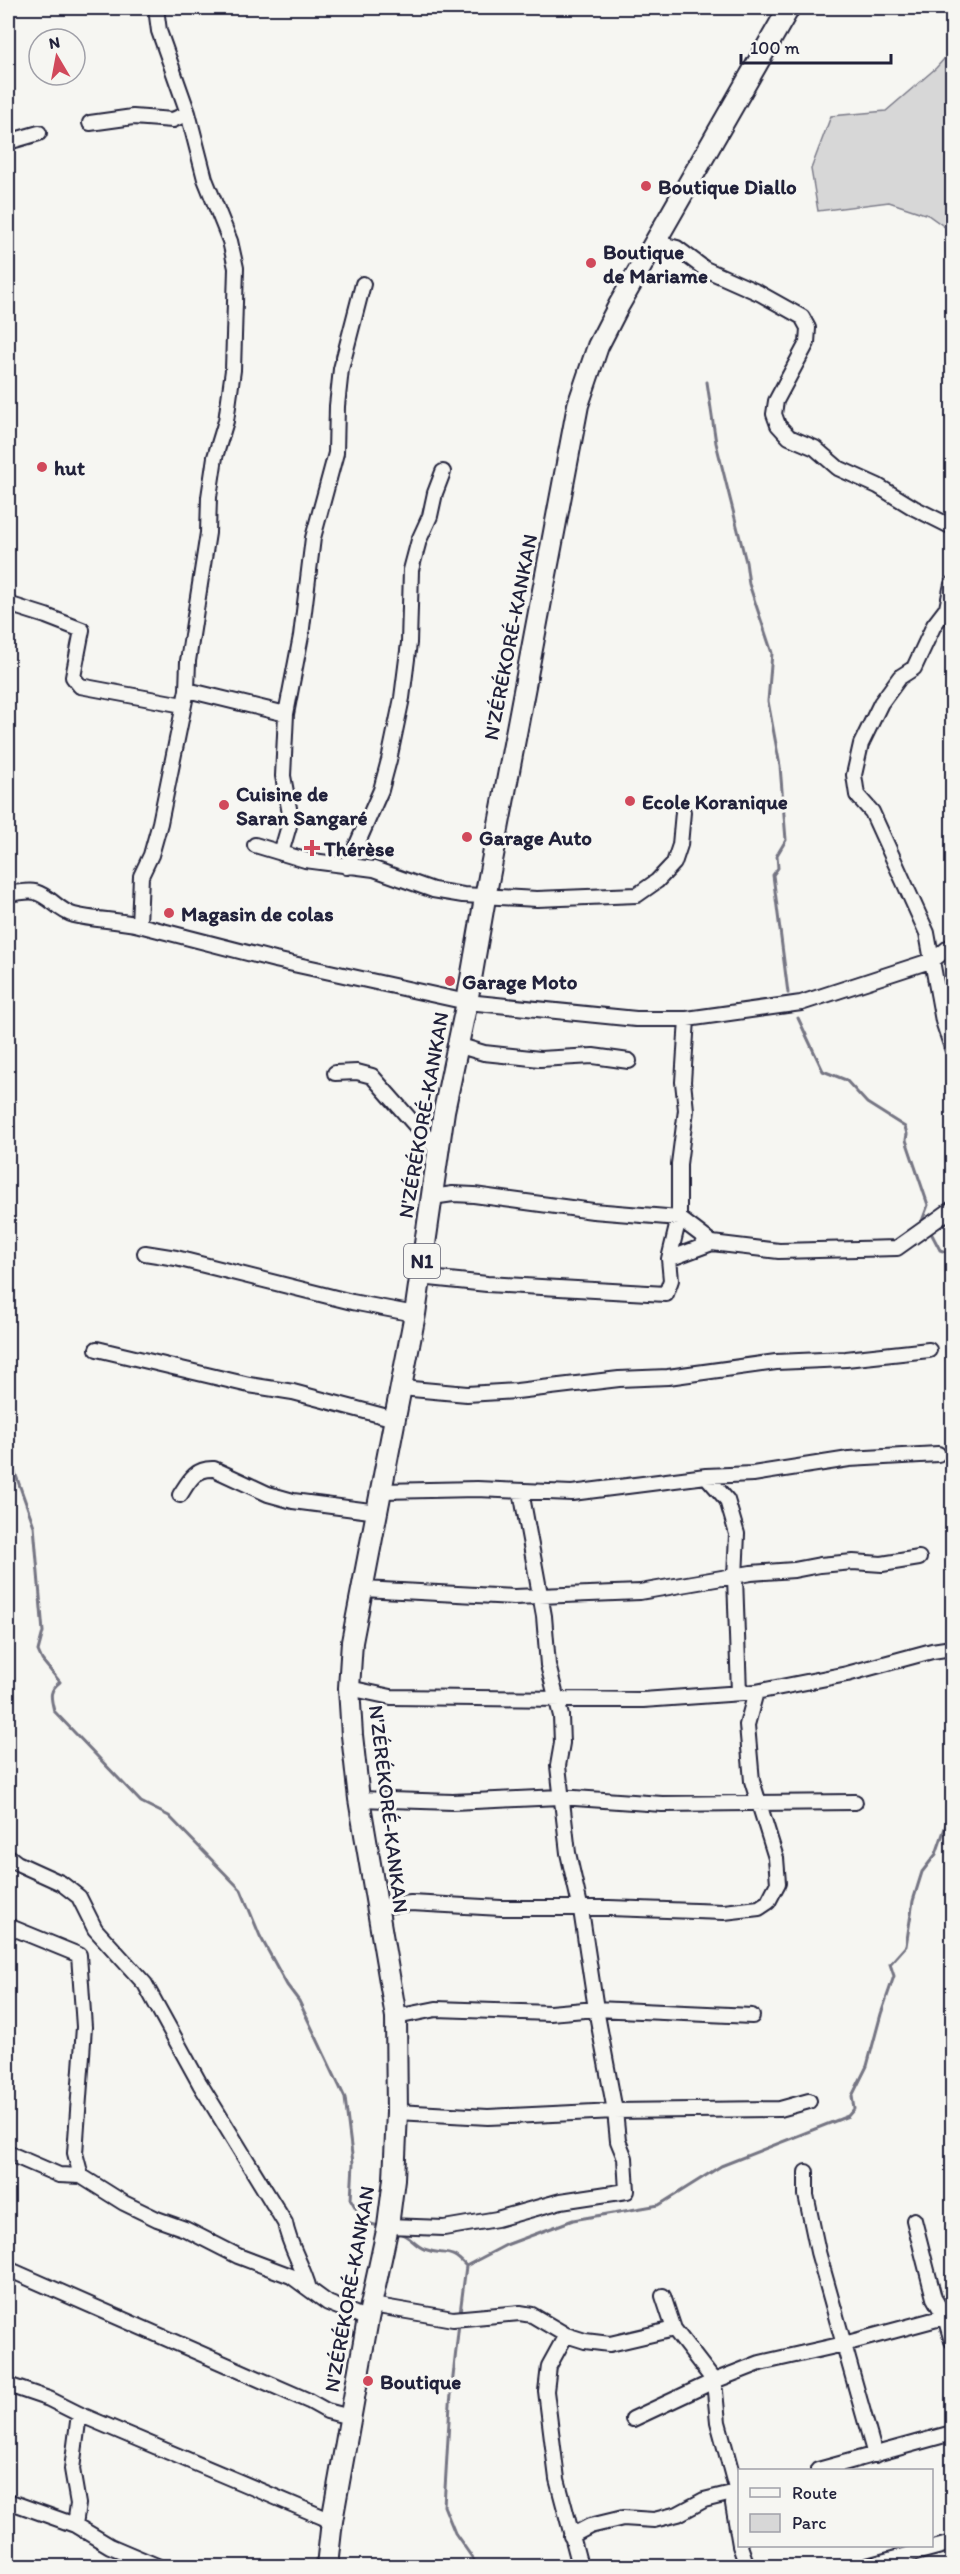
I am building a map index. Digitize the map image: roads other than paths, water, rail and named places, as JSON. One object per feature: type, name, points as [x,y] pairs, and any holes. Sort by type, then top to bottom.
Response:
[{"type":"highway","name":"N'ZÉRÉKORÉ-KANKAN","points":[[327,2566],[332,2521],[350,2417],[388,2226],[394,2179],[397,2112],[396,2017],[359,1799],[352,1736],[350,1688],[352,1642],[415,1314],[438,1151],[457,1046],[468,1002],[484,898],[578,405],[598,346],[654,242],[789,8]]},
{"type":"street","points":[[139,925],[141,876],[151,855],[160,823],[187,690],[188,661],[208,533],[209,497],[215,457],[226,421],[230,390],[236,268],[230,241],[205,179],[188,114],[159,31],[156,8]]},
{"type":"street","points":[[90,123],[133,117],[173,120],[188,114]]},
{"type":"street","points":[[8,142],[39,133]]},
{"type":"street","points":[[654,242],[677,248],[705,269],[759,293],[802,317],[808,328],[807,343],[776,401],[774,414],[778,425],[789,437],[815,448],[838,468],[878,486],[914,508],[952,526]]},
{"type":"street","points":[[281,853],[291,819],[283,776],[286,714],[301,636],[314,538],[336,453],[341,369],[363,284]]},
{"type":"street","points":[[346,867],[381,790],[389,760],[402,698],[409,643],[411,570],[443,472]]},
{"type":"street","points":[[952,584],[947,608],[934,625],[914,668],[900,678],[881,703],[861,744],[854,775],[857,795],[872,812],[927,933],[943,1021],[952,1048]]},
{"type":"street","points":[[8,604],[82,630],[73,677],[80,686],[183,705]]},
{"type":"street","points":[[187,690],[286,714]]},
{"type":"street","points":[[255,845],[346,867],[374,869],[433,890],[484,898],[537,899],[637,895],[657,881],[674,863],[680,845],[683,812]]},
{"type":"street","points":[[8,893],[18,894],[32,891],[52,899],[60,910],[76,915],[139,925],[294,964],[468,1002],[636,1019],[687,1019],[801,1003],[933,960],[952,945]]},
{"type":"street","points":[[420,1276],[487,1284],[666,1294],[671,1280],[669,1259],[678,1218],[679,1164],[686,1110],[683,1082],[687,1019]]},
{"type":"street","points":[[457,1046],[484,1053],[540,1059],[593,1056],[629,1061]]},
{"type":"street","points":[[335,1073],[357,1072],[372,1076],[438,1151]]},
{"type":"street","points":[[432,1197],[453,1194],[593,1211],[678,1218],[711,1243]]},
{"type":"street","points":[[669,1259],[711,1243],[779,1251],[897,1248],[952,1209]]},
{"type":"street","points":[[145,1253],[177,1258],[352,1302],[415,1314]]},
{"type":"street","points":[[97,1349],[249,1385],[325,1400],[395,1419]]},
{"type":"street","points":[[401,1388],[467,1394],[517,1391],[619,1379],[668,1377],[776,1362],[826,1360],[929,1350]]},
{"type":"street","points":[[382,1491],[572,1493],[706,1476],[753,1474],[849,1459],[938,1454]]},
{"type":"street","points":[[180,1495],[194,1474],[204,1468],[214,1469],[268,1494],[293,1501],[378,1512]]},
{"type":"street","points":[[706,1476],[727,1500],[737,1534],[735,1577],[739,1693]]},
{"type":"street","points":[[388,2226],[444,2228],[497,2219],[561,2201],[627,2191],[625,2158],[618,2141],[615,2111],[568,1852],[560,1797],[558,1766],[562,1743],[558,1699],[548,1665],[541,1595],[521,1491]]},
{"type":"street","points":[[363,1589],[514,1597],[640,1592],[820,1565],[853,1562],[882,1564],[918,1558]]},
{"type":"street","points":[[350,1688],[391,1696],[643,1700],[756,1692],[847,1674],[952,1648]]},
{"type":"street","points":[[376,1907],[411,1903],[437,1906],[724,1912],[759,1908],[768,1902],[778,1883],[776,1858],[757,1804],[752,1781],[747,1725],[756,1692]]},
{"type":"street","points":[[359,1799],[453,1802],[560,1797],[662,1804],[855,1802]]},
{"type":"street","points":[[8,1856],[17,1863],[61,1883],[79,1897],[95,1929],[145,1984],[200,2084],[285,2223],[287,2236],[309,2289]]},
{"type":"street","points":[[8,1926],[79,1955],[84,2028],[75,2153],[81,2176]]},
{"type":"street","points":[[396,2017],[436,2009],[550,2013],[596,2009],[752,2016]]},
{"type":"street","points":[[397,2112],[488,2117],[615,2111],[780,2109],[809,2101]]},
{"type":"street","points":[[8,2153],[59,2175],[81,2176],[124,2204],[202,2237],[238,2256],[291,2276],[328,2303],[370,2312],[460,2318],[520,2313],[532,2315],[566,2335],[585,2341],[610,2344],[674,2329]]},
{"type":"street","points":[[806,2172],[806,2195],[818,2253],[875,2456]]},
{"type":"street","points":[[914,2220],[934,2298],[949,2316],[952,2341]]},
{"type":"street","points":[[8,2269],[309,2401],[327,2412],[350,2417]]},
{"type":"street","points":[[663,2296],[674,2329],[714,2381],[718,2422],[738,2492],[733,2504],[738,2533]]},
{"type":"street","points":[[633,2419],[714,2381],[760,2363],[844,2344],[949,2316]]},
{"type":"street","points":[[566,2335],[549,2366],[546,2391],[557,2479],[580,2566]]},
{"type":"street","points":[[8,2385],[49,2399],[79,2414],[332,2521]]},
{"type":"street","points":[[75,2525],[78,2504],[72,2469],[79,2414]]},
{"type":"street","points":[[822,2469],[952,2433]]},
{"type":"street","points":[[571,2536],[590,2526],[623,2518],[654,2520],[678,2514],[704,2500],[738,2492]]},
{"type":"street","points":[[8,2501],[75,2525],[110,2546],[157,2566]]},
{"type":"street","points":[[867,2566],[952,2543]]},
{"type":"street","points":[[741,2547],[747,2566]]},
{"type":"waterway","points":[[707,382],[716,443],[746,562],[749,584],[772,653],[768,701],[780,766],[786,840],[777,855],[778,868],[773,875],[788,993]]},
{"type":"waterway","points":[[798,1018],[823,1071],[846,1080],[867,1103],[905,1127],[906,1140],[928,1205],[922,1221],[925,1224]]},
{"type":"waterway","points":[[929,1229],[940,1250],[952,1254]]},
{"type":"waterway","points":[[8,1453],[34,1526],[43,1632],[38,1651],[42,1660],[60,1682],[52,1692],[54,1711],[141,1802],[169,1816],[241,1890],[260,1936],[287,1985],[299,2001],[345,2098],[353,2163],[351,2200],[364,2222],[382,2227]]},
{"type":"waterway","points":[[466,2266],[506,2245],[573,2220],[659,2205],[721,2166],[848,2116],[854,2109],[852,2096],[867,2066],[894,1976],[890,1964],[906,1946],[913,1901],[922,1872],[936,1854],[948,1819],[952,1814]]},
{"type":"waterway","points":[[397,2232],[424,2249],[451,2254],[466,2266],[460,2313]]},
{"type":"waterway","points":[[459,2323],[450,2404],[444,2506],[455,2533],[478,2566]]},
{"type":"place","name":"Boutique Diallo","points":[[646,186]]},
{"type":"place","name":"Boutique de Mariame","points":[[591,263]]},
{"type":"place","name":"hut","points":[[42,467]]},
{"type":"place","name":"Ecole Koranique","points":[[630,801]]},
{"type":"place","name":"Cuisine de Saran Sangaré","points":[[224,805]]},
{"type":"place","name":"Garage Auto","points":[[467,837]]},
{"type":"place","name":"Thérèse","points":[[312,848]]},
{"type":"place","name":"Magasin de colas","points":[[169,913]]},
{"type":"place","name":"Garage Moto","points":[[450,981]]},
{"type":"place","name":"Boutique","points":[[368,2381]]}]
